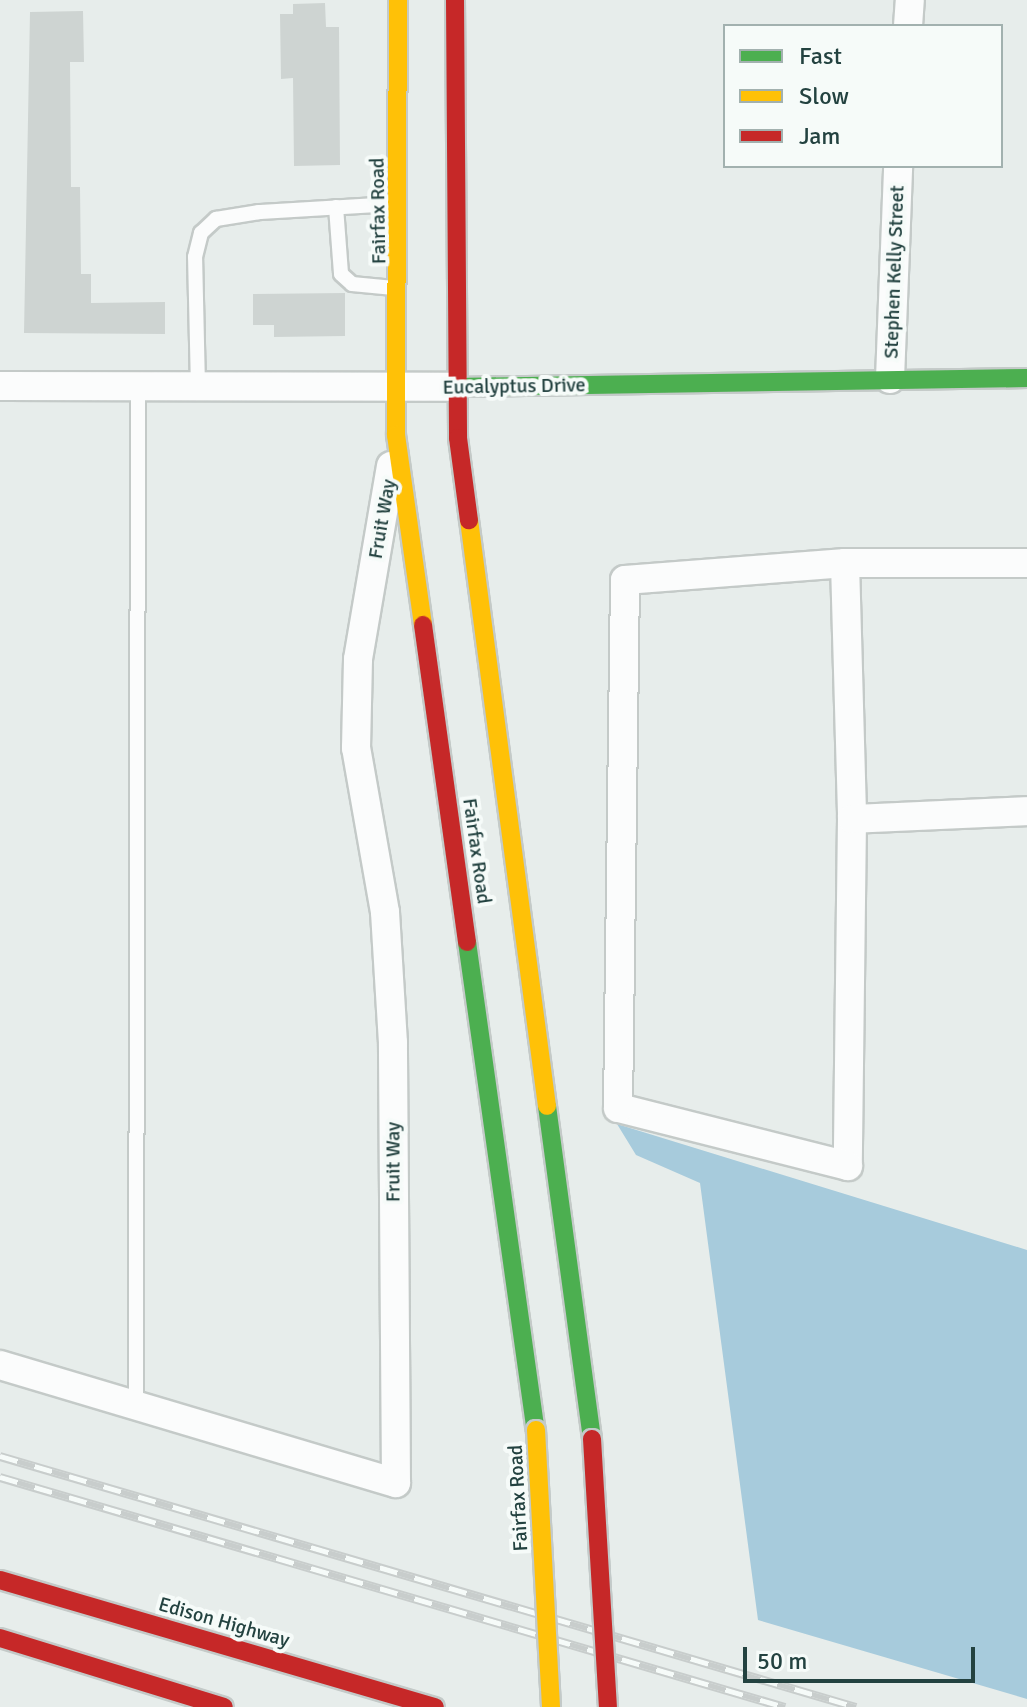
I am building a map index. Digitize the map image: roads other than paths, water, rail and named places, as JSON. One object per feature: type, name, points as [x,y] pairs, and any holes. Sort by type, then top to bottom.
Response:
[{"type":"main road","name":"Fairfax Road","points":[[398,0],[401,388],[396,435],[536,1430],[551,1707]]},
{"type":"main road","name":"Fairfax Road","points":[[455,0],[456,387],[592,1439],[608,1707]]},
{"type":"main road","name":"Eucalyptus Drive","points":[[456,387],[1027,378]]},
{"type":"main road","name":"Edison Highway","points":[[0,1580],[435,1707]]},
{"type":"main road","points":[[0,1638],[224,1707]]},
{"type":"street","points":[[908,24],[910,0]]},
{"type":"street","name":"Stephen Kelly Street","points":[[890,379],[898,168]]},
{"type":"street","name":"Eucalyptus Drive","points":[[0,386],[456,387]]},
{"type":"street","name":"Fruit Way","points":[[0,1365],[396,1483],[393,1043],[385,912],[356,748],[358,659],[396,435]]},
{"type":"street","points":[[845,563],[852,819],[848,1166],[618,1108],[625,580],[845,563],[1027,563]]},
{"type":"street","points":[[852,819],[1027,811]]},
{"type":"lane","points":[[198,387],[195,257],[201,233],[216,219],[399,203]]},
{"type":"lane","points":[[336,207],[341,274],[352,284],[400,288]]},
{"type":"lane","points":[[136,1405],[138,387]]},
{"type":"water","points":[[617,1124],[1027,1250],[1027,1699],[758,1620],[700,1183],[636,1155]]},
{"type":"railway","points":[[0,1456],[856,1707]]},
{"type":"railway","points":[[0,1477],[785,1707]]}]
